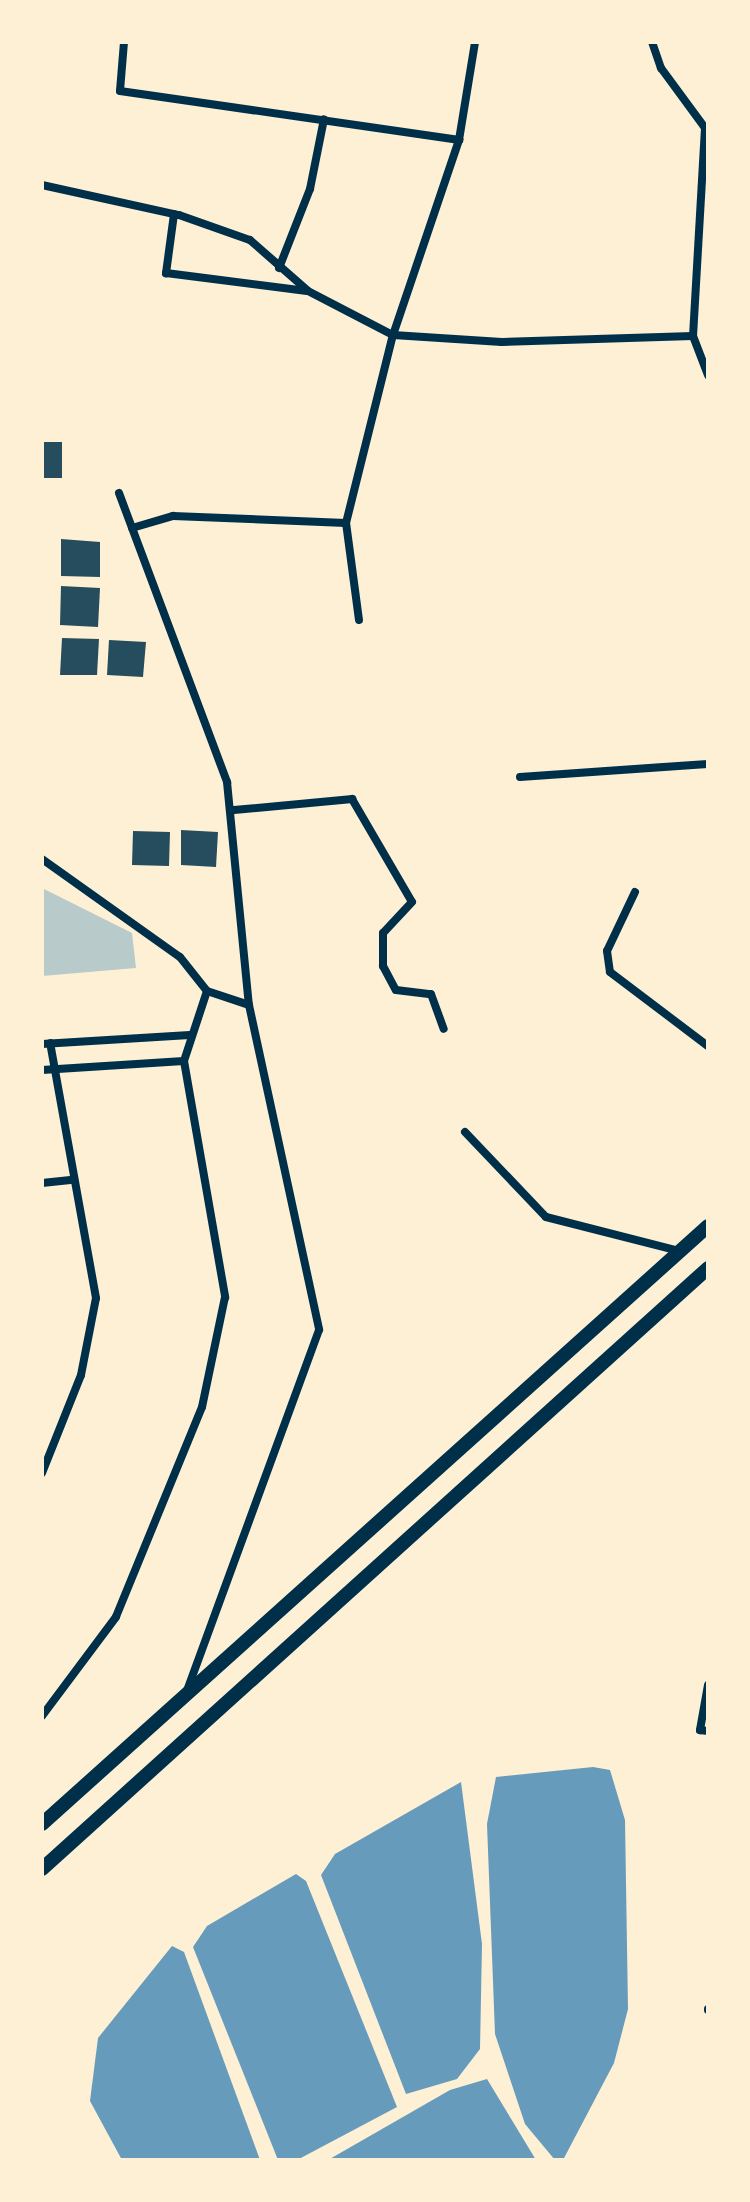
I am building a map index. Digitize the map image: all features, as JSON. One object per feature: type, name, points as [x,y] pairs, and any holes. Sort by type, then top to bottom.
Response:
[{"type":"main road","points":[[42,1824],[187,1690],[708,1226]]},
{"type":"main road","points":[[42,1869],[708,1268]]},
{"type":"street","points":[[124,42],[118,90],[459,140]]},
{"type":"street","points":[[359,620],[346,523],[393,335],[459,140],[475,42]]},
{"type":"street","points":[[652,42],[661,68],[703,119],[705,250],[693,336],[708,375]]},
{"type":"street","points":[[279,268],[310,189],[324,119]]},
{"type":"street","points":[[42,185],[174,214],[250,240],[308,291],[393,335],[502,342],[693,336]]},
{"type":"street","points":[[174,214],[166,273],[308,291]]},
{"type":"street","points":[[119,493],[208,722],[234,810],[249,1005],[319,1330],[187,1690]]},
{"type":"street","points":[[132,528],[173,516],[346,523]]},
{"type":"street","points":[[520,777],[708,764]]},
{"type":"street","points":[[234,810],[352,799],[412,902],[383,933],[383,966],[396,990],[431,994],[444,1029]]},
{"type":"street","points":[[42,859],[180,957],[207,991],[249,1005]]},
{"type":"street","points":[[635,892],[607,951],[610,972],[708,1046]]},
{"type":"street","points":[[42,1716],[114,1620],[218,1352],[224,1277],[184,1061],[190,1035],[207,991]]},
{"type":"street","points":[[42,1473],[45,1458],[81,1375],[95,1311],[56,1068],[46,1044],[190,1035]]},
{"type":"street","points":[[42,1070],[184,1061]]},
{"type":"street","points":[[465,1132],[546,1217],[679,1251]]},
{"type":"street","points":[[42,1183],[73,1180]]},
{"type":"street","points":[[708,1685],[700,1730],[708,1731]]},
{"type":"shaded area","points":[[42,888],[132,933],[136,968],[42,976]]},
{"type":"water","points":[[593,1767],[610,1770],[625,1820],[628,2009],[614,2063],[563,2160],[555,2160],[525,2124],[495,2034],[487,1824],[496,1777]]},
{"type":"water","points":[[461,1782],[482,1944],[480,2049],[457,2079],[406,2094],[321,1875],[335,1854]]},
{"type":"water","points":[[296,1874],[306,1881],[397,2107],[297,2160],[278,2160],[193,1947],[207,1926]]},
{"type":"water","points":[[172,1946],[184,1952],[260,2160],[122,2160],[90,2101],[98,2038]]},
{"type":"water","points":[[487,2079],[536,2160],[328,2160],[450,2090]]},
{"type":"building","points":[[42,442],[62,442],[62,478],[42,478]]},
{"type":"building","points":[[61,539],[100,542],[100,577],[61,576]]},
{"type":"building","points":[[61,586],[100,588],[98,627],[60,625]]},
{"type":"building","points":[[62,638],[99,639],[97,675],[60,675]]},
{"type":"building","points":[[109,640],[146,642],[143,677],[107,675]]},
{"type":"building","points":[[181,830],[218,832],[216,867],[181,865]]},
{"type":"building","points":[[133,831],[170,832],[169,866],[132,865]]}]
